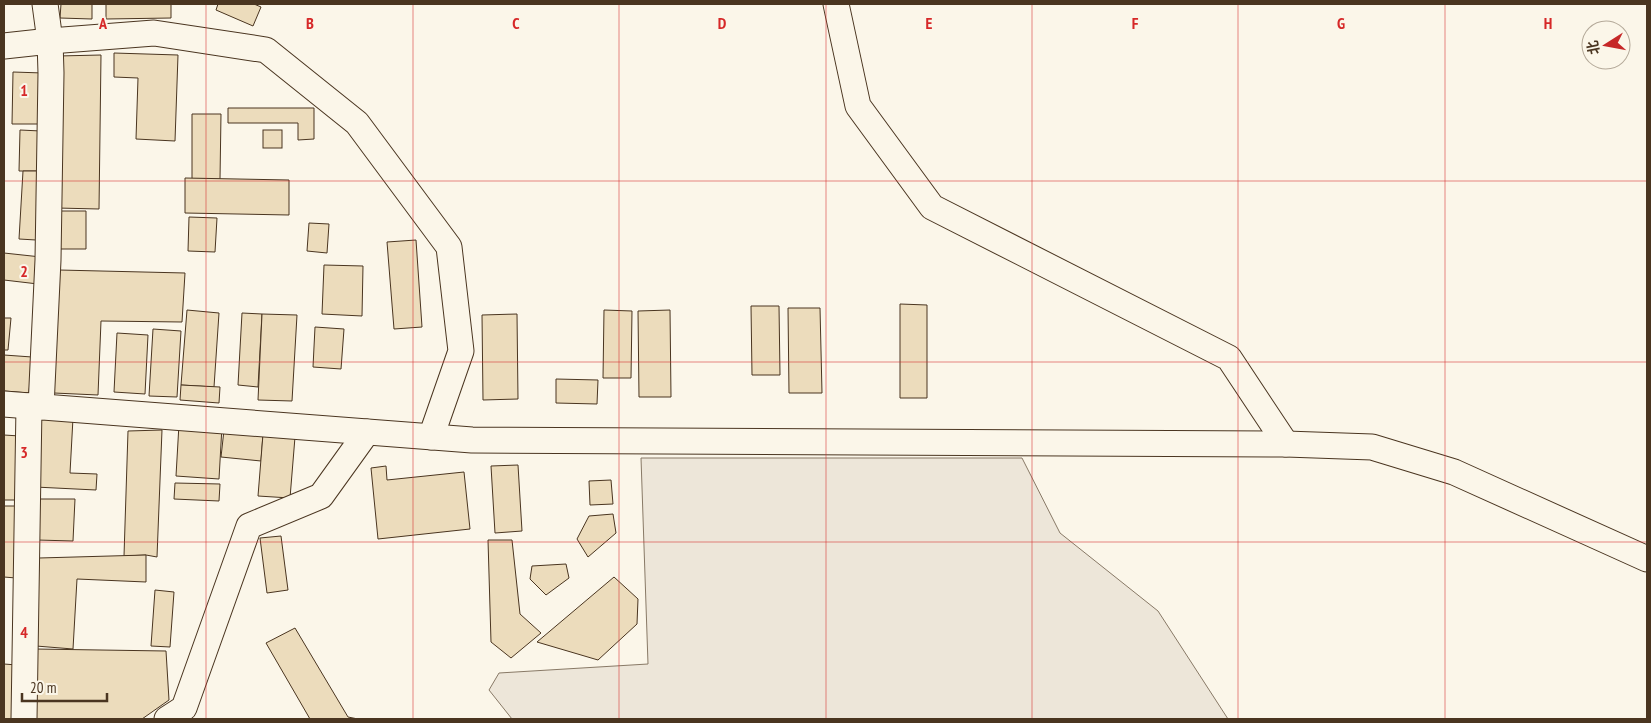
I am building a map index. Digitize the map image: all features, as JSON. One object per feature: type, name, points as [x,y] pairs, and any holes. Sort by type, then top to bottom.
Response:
[{"type":"street","points":[[24,719],[35,407],[48,260],[50,41],[45,4]]},
{"type":"street","points":[[836,4],[858,106],[932,207],[1229,358],[1286,444]]},
{"type":"street","points":[[4,46],[154,33],[266,50],[357,123],[449,247],[461,351],[431,437]]},
{"type":"street","points":[[4,404],[472,440],[1286,444],[1372,447],[1454,472],[1647,559]]},
{"type":"street","points":[[167,719],[184,708],[249,526],[321,496],[368,432]]},
{"type":"shaded area","points":[[641,458],[1022,458],[1060,533],[1158,611],[1228,719],[512,719],[489,690],[499,673],[648,664]]},
{"type":"building","points":[[61,4],[92,4],[92,19],[60,18]]},
{"type":"building","points":[[106,4],[171,4],[171,18],[106,19]]},
{"type":"building","points":[[218,4],[254,4],[261,7],[253,26],[216,10]]},
{"type":"building","points":[[114,53],[178,55],[175,141],[136,139],[138,78],[114,77]]},
{"type":"building","points":[[101,55],[99,209],[57,208],[58,56]]},
{"type":"building","points":[[13,72],[43,73],[42,124],[12,124]]},
{"type":"building","points":[[228,108],[314,108],[314,139],[298,140],[298,123],[228,123]]},
{"type":"building","points":[[192,114],[221,114],[220,179],[192,179]]},
{"type":"building","points":[[20,130],[41,131],[40,171],[19,171]]},
{"type":"building","points":[[263,130],[282,130],[282,148],[263,148]]},
{"type":"building","points":[[23,171],[40,171],[36,240],[19,239]]},
{"type":"building","points":[[185,178],[289,180],[289,215],[185,213]]},
{"type":"building","points":[[61,211],[86,211],[86,249],[60,249]]},
{"type":"building","points":[[189,217],[217,218],[215,252],[188,251]]},
{"type":"building","points":[[309,223],[329,224],[327,253],[307,251]]},
{"type":"building","points":[[416,240],[422,327],[394,329],[387,242]]},
{"type":"building","points":[[4,253],[41,257],[38,284],[4,280]]},
{"type":"building","points":[[324,265],[363,266],[362,316],[322,314]]},
{"type":"building","points":[[59,270],[185,273],[182,322],[101,321],[98,395],[54,393]]},
{"type":"building","points":[[900,304],[927,305],[927,398],[900,398]]},
{"type":"building","points":[[751,306],[779,306],[780,375],[752,375]]},
{"type":"building","points":[[788,308],[820,308],[822,393],[789,393]]},
{"type":"building","points":[[187,310],[219,313],[214,387],[181,385]]},
{"type":"building","points":[[604,310],[632,311],[631,378],[603,378]]},
{"type":"building","points":[[670,310],[671,397],[639,397],[638,311]]},
{"type":"building","points":[[242,313],[262,314],[258,387],[238,385]]},
{"type":"building","points":[[262,314],[297,315],[292,401],[258,400]]},
{"type":"building","points":[[517,314],[518,399],[483,400],[482,315]]},
{"type":"building","points":[[4,318],[11,318],[8,350],[4,350]]},
{"type":"building","points":[[315,327],[344,329],[341,369],[313,367]]},
{"type":"building","points":[[153,329],[181,331],[177,397],[149,396]]},
{"type":"building","points":[[117,333],[148,335],[145,394],[114,392]]},
{"type":"building","points":[[4,355],[32,357],[29,393],[4,391]]},
{"type":"building","points":[[556,379],[598,380],[597,404],[556,403]]},
{"type":"building","points":[[181,385],[220,387],[219,403],[180,400]]},
{"type":"building","points":[[37,417],[73,418],[70,473],[97,474],[96,490],[35,487]]},
{"type":"building","points":[[179,424],[222,426],[219,479],[176,476]]},
{"type":"building","points":[[162,430],[157,557],[146,555],[124,556],[128,431]]},
{"type":"building","points":[[224,430],[263,434],[261,461],[221,457]]},
{"type":"building","points":[[263,434],[295,437],[290,498],[258,496]]},
{"type":"building","points":[[4,435],[20,436],[18,500],[4,500]]},
{"type":"building","points":[[518,465],[522,531],[495,533],[491,466]]},
{"type":"building","points":[[386,466],[387,480],[464,472],[470,529],[378,539],[371,468]]},
{"type":"building","points":[[611,480],[613,504],[590,505],[589,481]]},
{"type":"building","points":[[175,483],[220,484],[219,501],[174,499]]},
{"type":"building","points":[[39,499],[75,499],[73,541],[37,540]]},
{"type":"building","points":[[4,506],[19,506],[16,578],[4,577]]},
{"type":"building","points":[[613,514],[616,533],[588,557],[577,539],[589,516]]},
{"type":"building","points":[[281,536],[288,590],[267,593],[260,538]]},
{"type":"building","points":[[488,540],[512,540],[520,614],[541,633],[511,658],[491,642]]},
{"type":"building","points":[[146,555],[146,582],[77,579],[73,649],[36,646],[39,558]]},
{"type":"building","points":[[566,564],[569,578],[546,595],[530,579],[532,566]]},
{"type":"building","points":[[614,577],[638,599],[637,624],[598,660],[537,642]]},
{"type":"building","points":[[155,590],[174,592],[170,647],[151,646]]},
{"type":"building","points":[[295,628],[348,717],[358,719],[310,719],[266,643]]},
{"type":"building","points":[[35,649],[166,651],[169,700],[142,719],[34,719]]},
{"type":"building","points":[[4,664],[17,665],[14,719],[4,719]]}]
